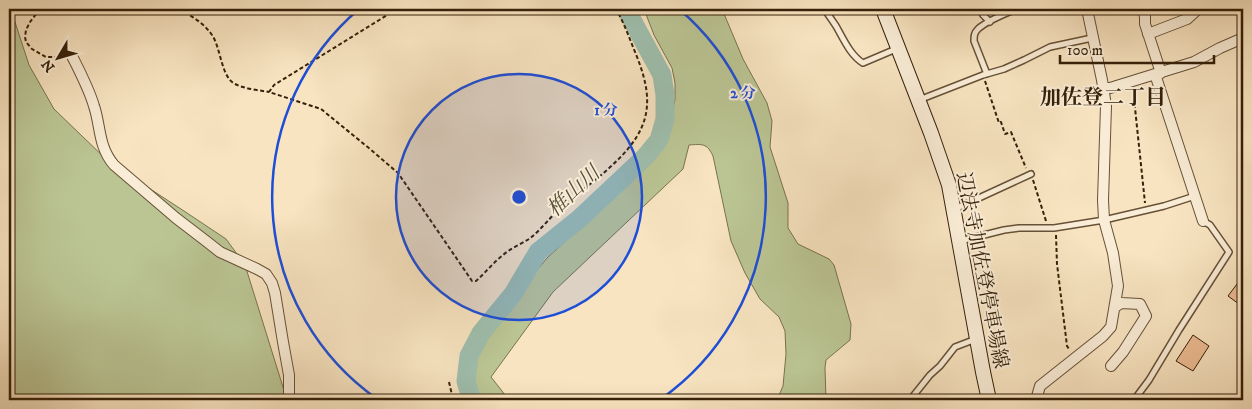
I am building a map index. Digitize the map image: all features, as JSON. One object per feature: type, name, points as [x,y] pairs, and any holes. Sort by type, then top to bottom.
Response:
[{"type":"main road","name":"辺法寺加佐登停車場線","points":[[883,9],[899,47],[946,176],[954,209],[989,400]]},
{"type":"street","points":[[1036,400],[1040,386],[1081,352],[1083,353],[1111,327],[1118,286],[1104,220],[1106,106],[1087,9]]},
{"type":"street","points":[[1142,9],[1158,74],[1204,222]]},
{"type":"street","points":[[1148,34],[1188,19],[1198,9]]},
{"type":"street","points":[[1103,88],[1110,88],[1194,62],[1243,38]]},
{"type":"street","points":[[72,56],[94,106],[100,138],[109,159],[114,165],[176,218],[220,252],[266,274],[272,283],[276,293],[289,376],[289,400]]},
{"type":"street","points":[[1111,366],[1123,352],[1146,316],[1140,304],[1121,303],[1115,307]]},
{"type":"lane","points":[[824,9],[856,58],[863,62],[899,47]]},
{"type":"lane","points":[[980,9],[990,22]]},
{"type":"lane","points":[[985,75],[974,36],[977,30],[1016,9]]},
{"type":"lane","points":[[918,100],[1004,69],[1050,47],[1092,38]]},
{"type":"lane","points":[[954,209],[1030,174]]},
{"type":"lane","points":[[960,241],[1004,230],[1051,228],[1104,220],[1164,206],[1195,196]]},
{"type":"lane","points":[[1134,400],[1149,380],[1229,252],[1210,225],[1204,222]]},
{"type":"lane","points":[[910,400],[955,347],[977,338]]},
{"type":"path","points":[[40,9],[26,30],[26,42],[32,49],[46,58],[72,56]]},
{"type":"path","points":[[179,9],[198,19],[213,36],[227,76],[234,84],[269,92],[321,109],[398,173],[472,281],[476,281],[505,253],[529,239],[560,208],[607,170],[632,142],[643,124],[647,107],[646,82],[625,25],[616,9]]},
{"type":"path","points":[[269,92],[274,85],[397,9]]},
{"type":"path","points":[[985,75],[999,123],[1001,122],[1005,134],[1010,132],[1030,174],[1051,228],[1056,233],[1057,264],[1067,346],[1075,358]]},
{"type":"path","points":[[1134,81],[1135,108],[1146,210]]},
{"type":"path","points":[[449,382],[455,400]]},
{"type":"green space","points":[[9,9],[15,9],[14,19],[29,65],[54,109],[109,162],[226,239],[245,265],[287,400],[9,400]]},
{"type":"green space","points":[[644,9],[722,9],[743,59],[767,103],[772,121],[770,147],[788,203],[788,228],[798,244],[829,259],[834,265],[851,324],[850,340],[826,360],[826,400],[777,400],[783,386],[786,354],[785,331],[779,317],[760,299],[745,273],[731,241],[713,156],[704,145],[697,144],[689,145],[683,169],[553,292],[491,377],[509,400],[466,400],[464,396],[467,364],[473,348],[547,258],[653,161],[662,146],[668,132],[675,99],[675,83],[672,68],[654,35]]},
{"type":"building","points":[[1243,276],[1243,307],[1228,296]]},
{"type":"building","points":[[1193,335],[1209,346],[1193,371],[1176,361]]},
{"type":"waterway","name":"椎山川","points":[[473,400],[466,381],[469,356],[481,333],[513,294],[538,252],[579,219],[645,157],[659,140],[665,119],[665,95],[662,75],[626,9]]},
{"type":"district","name":"加佐登二丁目","points":[[1103,97]]}]
